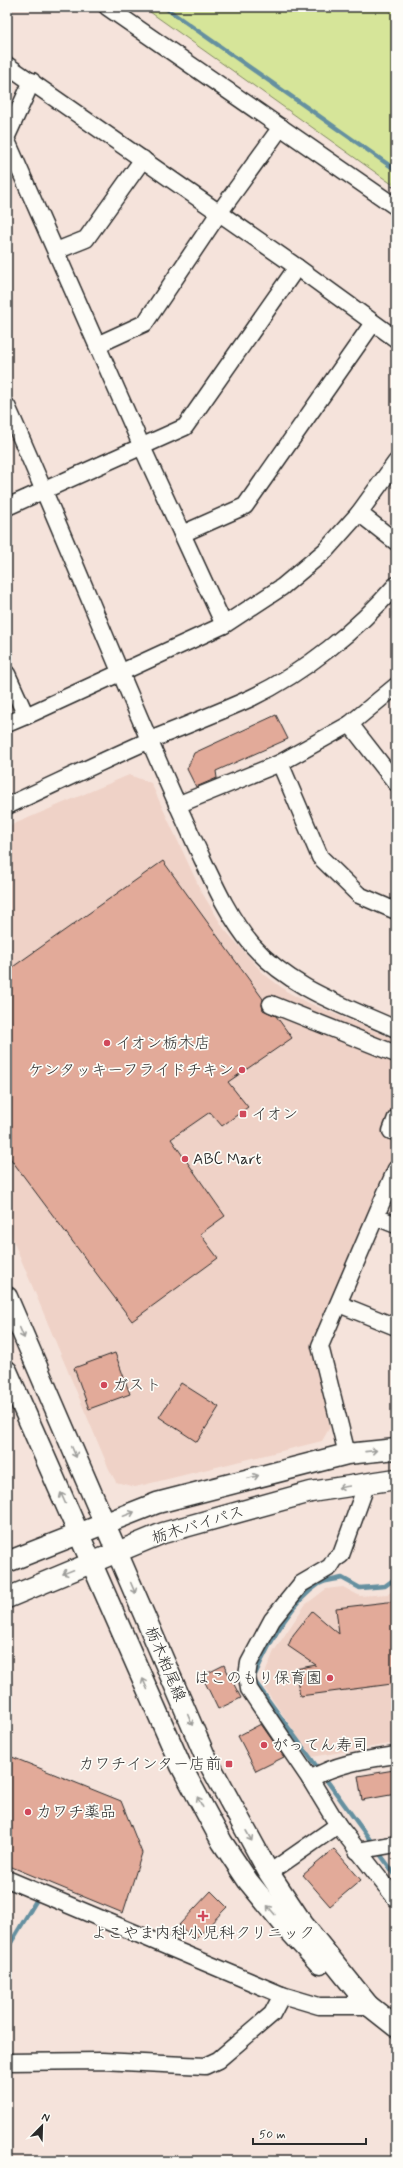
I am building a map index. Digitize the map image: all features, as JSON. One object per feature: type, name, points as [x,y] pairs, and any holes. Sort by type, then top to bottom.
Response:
[{"type":"main road","name":"栃木粕尾線","points":[[7,1297],[205,1756],[269,1873],[303,1924],[369,2006]]},
{"type":"main road","name":"栃木粕尾線","points":[[7,1371],[181,1766],[222,1842],[248,1881],[285,1926],[323,1967],[396,2027]]},
{"type":"main road","name":"栃木バイパス","points":[[7,1562],[157,1503],[347,1454],[396,1448]]},
{"type":"main road","name":"栃木バイパス","points":[[7,1598],[163,1534],[311,1492],[396,1479]]},
{"type":"street","points":[[107,7],[396,207]]},
{"type":"street","points":[[7,65],[297,266],[396,339]]},
{"type":"street","points":[[7,136],[32,81]]},
{"type":"street","points":[[97,345],[145,323],[219,213],[281,127]]},
{"type":"street","points":[[7,141],[142,447],[224,626]]},
{"type":"street","points":[[56,251],[86,239],[143,159]]},
{"type":"street","points":[[7,507],[185,427],[297,266]]},
{"type":"street","points":[[182,534],[246,506],[373,322]]},
{"type":"street","points":[[7,406],[45,490],[177,805],[217,890],[252,944],[273,965],[296,983],[318,995],[396,1029]]},
{"type":"street","points":[[7,724],[121,674],[224,626],[282,587],[326,550],[359,512],[396,462]]},
{"type":"street","points":[[359,512],[396,542]]},
{"type":"street","points":[[7,806],[150,741],[252,697],[301,668],[342,638],[385,598],[396,585]]},
{"type":"street","points":[[7,674],[26,716]]},
{"type":"street","points":[[177,805],[280,763],[350,724],[396,686]]},
{"type":"street","points":[[350,724],[396,783]]},
{"type":"street","points":[[280,763],[320,857],[360,895],[396,911]]},
{"type":"street","points":[[271,1004],[396,1054]]},
{"type":"street","points":[[347,1454],[320,1346],[396,1169]]},
{"type":"street","points":[[376,1217],[396,1225]]},
{"type":"street","points":[[339,1304],[396,1327]]},
{"type":"street","points":[[367,1483],[341,1556],[335,1560],[330,1567],[301,1584],[272,1620],[249,1663],[246,1676],[250,1689],[310,1779],[338,1825],[396,1899]]},
{"type":"street","points":[[310,1779],[328,1769],[345,1763],[396,1755]]},
{"type":"street","points":[[269,1873],[338,1825]]},
{"type":"street","points":[[357,1851],[396,1844]]},
{"type":"street","points":[[7,1879],[282,1995],[319,2006],[369,2006]]},
{"type":"street","points":[[7,2062],[102,2061],[205,2066],[218,2060],[272,2014],[282,1995]]},
{"type":"shaded area","points":[[129,775],[151,783],[201,891],[224,929],[264,974],[286,991],[304,1001],[396,1040],[396,1149],[312,1347],[330,1427],[322,1441],[135,1487],[116,1482],[109,1469],[7,1226],[7,827]]},
{"type":"shaded area","name":"はこのもり保育園","points":[[343,1587],[360,1596],[388,1594],[396,1588],[396,1743],[312,1757],[263,1686],[266,1671],[274,1651],[305,1605],[326,1589]]},
{"type":"green space","points":[[143,7],[396,7],[396,187]]},
{"type":"building","points":[[276,715],[288,739],[216,771],[217,778],[196,787],[187,769],[194,753]]},
{"type":"building","points":[[163,861],[263,999],[263,1010],[276,1016],[292,1038],[228,1082],[248,1107],[222,1126],[210,1112],[171,1139],[225,1216],[200,1234],[218,1258],[132,1321],[7,1154],[7,971]]},
{"type":"building","points":[[115,1353],[130,1394],[89,1409],[74,1368]]},
{"type":"building","points":[[181,1383],[219,1407],[197,1442],[159,1417]]},
{"type":"building","name":"はこのもり保育園","points":[[396,1601],[396,1676],[391,1676],[392,1684],[300,1696],[295,1669],[316,1665],[288,1646],[293,1635],[312,1611],[339,1634],[336,1608]]},
{"type":"building","points":[[224,1665],[241,1698],[218,1709],[202,1676]]},
{"type":"building","points":[[261,1724],[284,1757],[256,1771],[238,1736]]},
{"type":"building","name":"カワチ薬品","points":[[7,1755],[121,1801],[142,1853],[123,1913],[7,1865]]},
{"type":"building","points":[[394,1770],[396,1794],[362,1800],[358,1776]]},
{"type":"building","points":[[334,1849],[361,1880],[330,1906],[303,1875]]},
{"type":"building","name":"よこやま内科小児科クリニック","points":[[211,1891],[227,1907],[195,1940],[179,1925]]},
{"type":"waterway","points":[[164,7],[396,170]]},
{"type":"waterway","points":[[373,1844],[253,1679],[272,1640],[289,1614],[298,1603],[319,1584],[342,1578],[360,1588],[385,1586],[396,1578]]},
{"type":"waterway","points":[[377,1850],[396,1876]]},
{"type":"waterway","points":[[7,1949],[36,1901]]},
{"type":"place","name":"イオン栃木店","points":[[107,1043]]},
{"type":"place","name":"ケンタッキーフライドチキン","points":[[242,1070]]},
{"type":"place","name":"イオン","points":[[243,1114]]},
{"type":"place","name":"ABC Mart","points":[[185,1159]]},
{"type":"place","name":"ガスト","points":[[104,1385]]},
{"type":"place","name":"はこのもり保育園","points":[[330,1678]]},
{"type":"place","name":"がってん寿司","points":[[264,1745]]},
{"type":"place","name":"カワチインター店前","points":[[229,1764]]},
{"type":"place","name":"カワチ薬品","points":[[28,1812]]},
{"type":"place","name":"よこやま内科小児科クリニック","points":[[203,1916]]}]
